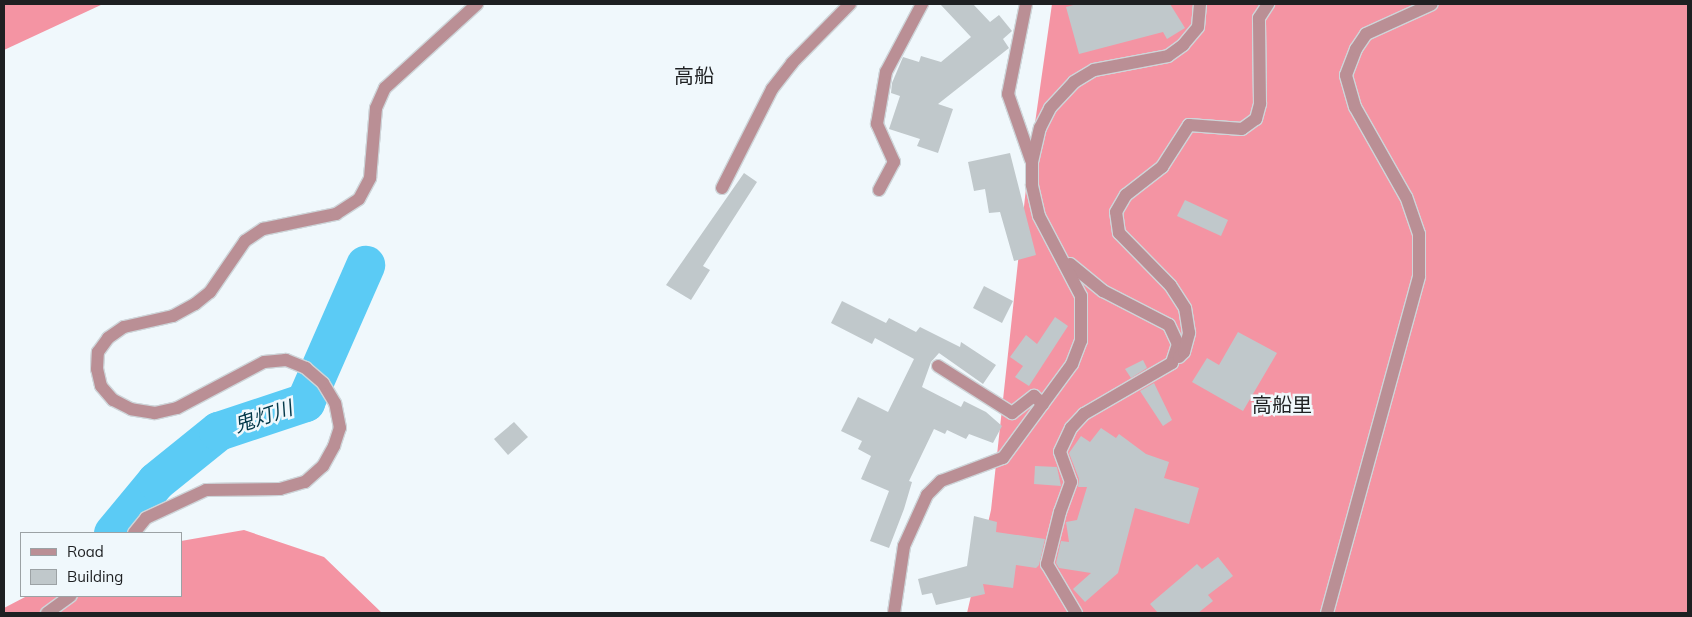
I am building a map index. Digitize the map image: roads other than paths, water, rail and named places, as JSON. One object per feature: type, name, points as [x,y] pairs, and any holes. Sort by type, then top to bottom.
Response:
[{"type":"street","points":[[135,532],[146,518],[206,490],[280,489],[305,482],[323,466],[334,446],[340,428],[335,403],[323,383],[306,368],[286,360],[264,362],[177,408],[155,413],[131,409],[113,400],[101,386],[97,369],[98,352],[108,338],[124,327],[174,316],[195,304],[210,292],[245,241],[264,229],[336,214],[359,198],[370,178],[376,108],[385,88],[477,4]]},
{"type":"street","points":[[722,188],[772,89],[792,63],[850,4]]},
{"type":"street","points":[[879,190],[894,162],[877,124],[886,72],[922,4]]},
{"type":"street","points":[[1026,4],[1008,94],[1032,162]]},
{"type":"street","points":[[894,613],[904,546],[927,495],[941,481],[1003,458],[1072,364],[1081,341],[1081,296],[1064,259],[1039,216],[1032,186],[1032,162],[1038,133],[1050,108],[1074,82],[1094,70],[1168,56],[1183,44],[1198,27],[1200,4]]},
{"type":"street","points":[[1076,613],[1047,564],[1060,512],[1071,482],[1060,452],[1070,428],[1084,414],[1172,363],[1184,352],[1189,333],[1185,308],[1170,285],[1119,233],[1116,212],[1126,195],[1162,167],[1189,125],[1242,129],[1256,119],[1260,104],[1259,18],[1268,4]]},
{"type":"street","points":[[1327,613],[1419,276],[1420,234],[1410,206],[1355,107],[1346,75],[1356,49],[1366,34],[1432,4]]},
{"type":"street","points":[[1064,259],[1104,290],[1170,325],[1178,344],[1172,363]]},
{"type":"street","points":[[938,366],[1012,412],[1034,396],[1043,404]]},
{"type":"street","points":[[47,613],[69,597]]},
{"type":"waterway","name":"鬼灯川","points":[[114,532],[156,481],[218,431],[305,402],[365,265]]},
{"type":"district","name":"高船","points":[[694,75]]},
{"type":"district","name":"高船里","points":[[1282,404]]}]
